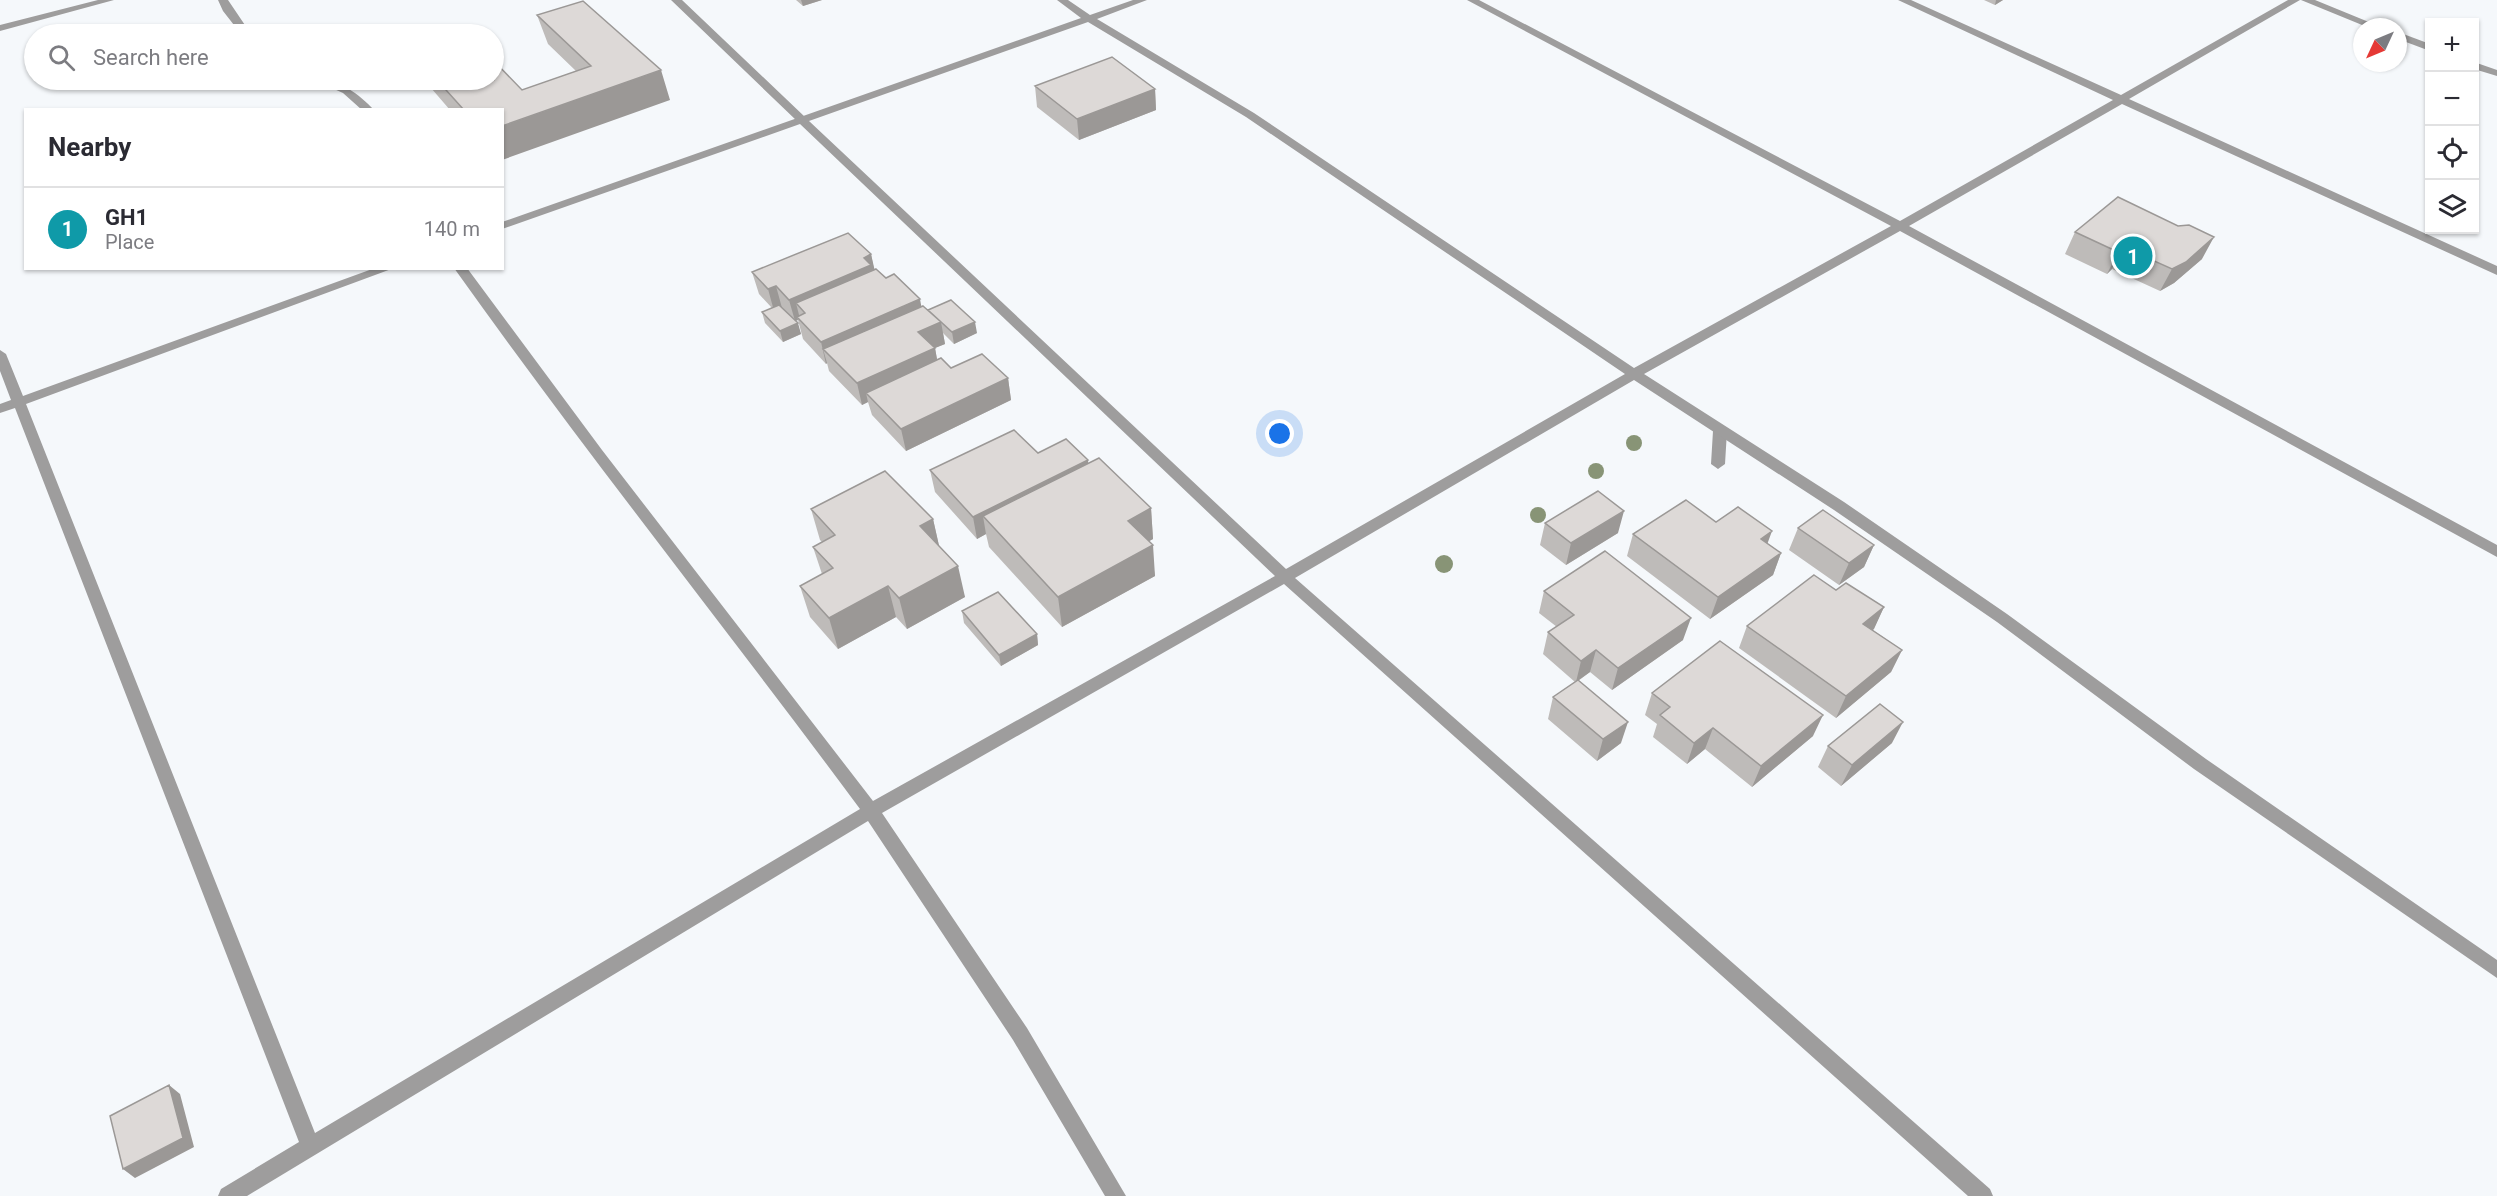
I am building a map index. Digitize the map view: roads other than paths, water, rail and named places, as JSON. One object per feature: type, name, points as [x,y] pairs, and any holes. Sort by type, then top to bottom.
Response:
[{"type":"street","points":[[0,28],[109,0]]},
{"type":"street","points":[[223,0],[238,24]]},
{"type":"street","points":[[676,0],[1285,577],[1983,1196]]},
{"type":"street","points":[[1062,0],[1089,19],[1250,116],[1720,431],[1839,506],[2002,618],[2200,764],[2497,970]]},
{"type":"street","points":[[504,225],[801,118],[1142,0]]},
{"type":"street","points":[[1472,0],[1900,226],[2497,552]]},
{"type":"street","points":[[1904,0],[2497,271]]},
{"type":"street","points":[[228,1196],[871,811],[1285,577],[1634,374],[1900,226],[2295,0]]},
{"type":"street","points":[[2306,0],[2353,18]]},
{"type":"street","points":[[2407,39],[2425,46]]},
{"type":"street","points":[[2479,67],[2497,74]]},
{"type":"street","points":[[344,90],[367,108]]},
{"type":"street","points":[[0,409],[382,270]]},
{"type":"street","points":[[461,270],[597,453],[757,659],[871,811],[1020,1034],[1116,1196]]},
{"type":"street","points":[[0,354],[311,1147]]},
{"type":"street","points":[[1718,464],[1720,431]]},
{"type":"place","name":"GH1","points":[[2133,256]]}]
